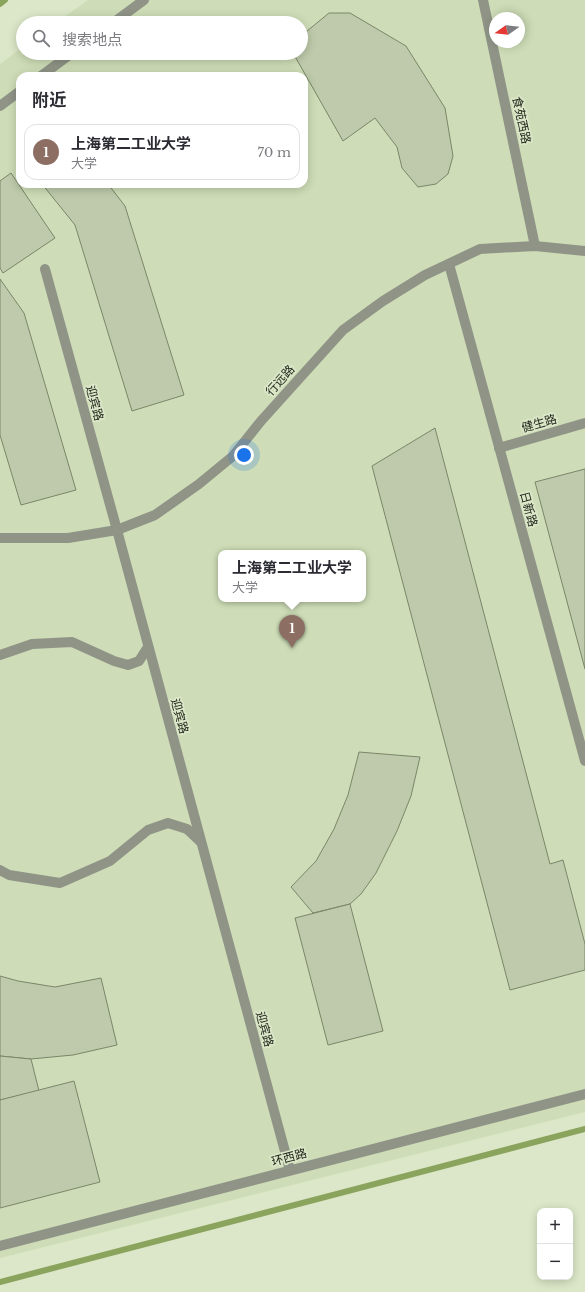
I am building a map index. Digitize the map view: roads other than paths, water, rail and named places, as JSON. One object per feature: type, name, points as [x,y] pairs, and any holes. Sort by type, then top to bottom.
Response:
[{"type":"street","points":[[122,16],[144,0]]},
{"type":"street","name":"食苑西路","points":[[484,0],[535,246]]},
{"type":"street","points":[[46,72],[62,60]]},
{"type":"street","points":[[0,106],[16,94]]},
{"type":"street","name":"行远路","points":[[0,538],[68,538],[117,530],[155,515],[199,484],[233,456],[261,421],[343,330],[383,301],[419,278],[480,250],[535,246],[585,252]]},
{"type":"street","name":"日新路","points":[[449,264],[585,760]]},
{"type":"street","name":"迎宾路","points":[[44,269],[117,530],[290,1170]]},
{"type":"street","name":"健生路","points":[[499,448],[585,423]]},
{"type":"street","points":[[0,655],[32,644],[72,642],[114,661],[128,665],[139,661],[148,647]]},
{"type":"street","points":[[0,870],[8,875],[60,883],[110,861],[148,830],[168,823],[187,829],[201,843]]},
{"type":"street","name":"环西路","points":[[0,1246],[585,1094]]},
{"type":"waterway","points":[[0,4],[5,0]]},
{"type":"waterway","points":[[0,1282],[585,1129]]},
{"type":"place","name":"上海第二工业大学","points":[[292,648]]}]
